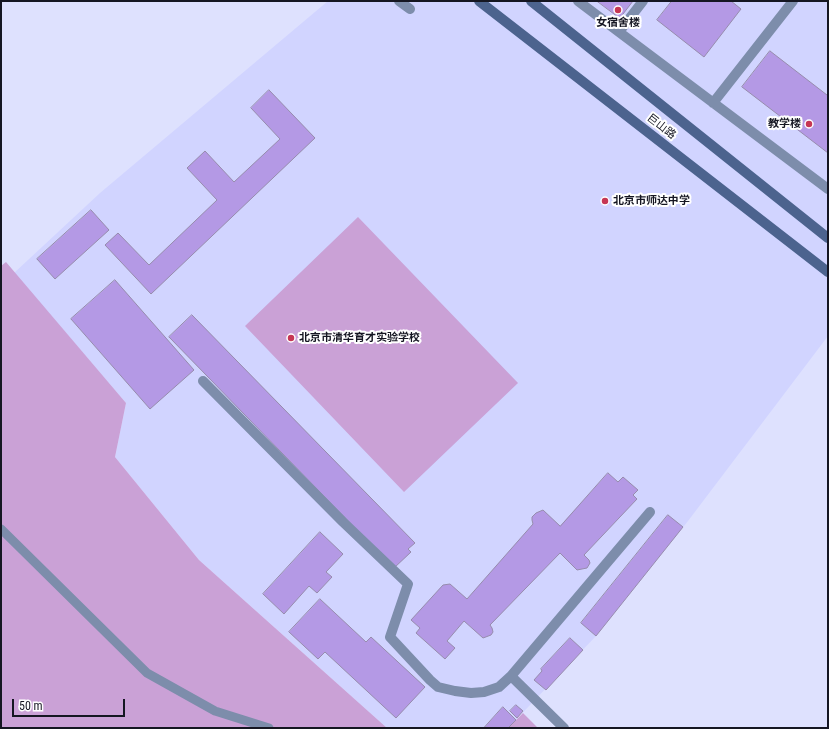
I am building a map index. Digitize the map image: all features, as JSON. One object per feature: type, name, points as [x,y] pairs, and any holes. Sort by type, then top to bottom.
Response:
[{"type":"main road","name":"巨山路","points":[[479,1],[828,272]]},
{"type":"main road","name":"巨山路","points":[[531,1],[828,238]]},
{"type":"street","points":[[399,1],[410,9]]},
{"type":"street","points":[[578,1],[828,189]]},
{"type":"street","points":[[620,32],[643,1]]},
{"type":"street","points":[[713,103],[793,1]]},
{"type":"street","points":[[203,381],[343,522],[408,584],[390,638],[430,680],[438,686],[455,691],[471,693],[484,692],[499,686],[511,676],[650,512]]},
{"type":"street","points":[[511,676],[564,728]]},
{"type":"lane","points":[[1,529],[147,673],[215,711],[269,728]]},
{"type":"shaded area","points":[[328,1],[828,1],[828,336],[688,521],[596,636],[508,728],[387,728],[199,560],[115,457],[126,403],[14,273],[100,193]]},
{"type":"shaded area","points":[[358,217],[518,383],[404,492],[245,326]]},
{"type":"shaded area","points":[[6,262],[126,403],[115,457],[199,560],[387,728],[1,728],[1,266]]},
{"type":"shaded area","points":[[523,713],[538,728],[508,728]]},
{"type":"building","name":"女宿舍楼","points":[[597,1],[633,1],[620,18]]},
{"type":"building","points":[[672,1],[731,1],[741,9],[704,57],[657,20]]},
{"type":"building","name":"教学楼","points":[[770,51],[827,95],[828,94],[828,153],[742,87]]},
{"type":"building","points":[[269,90],[315,138],[151,294],[105,245],[118,233],[149,265],[217,200],[187,168],[205,151],[234,182],[280,139],[251,108]]},
{"type":"building","points":[[91,210],[109,230],[55,279],[37,259]]},
{"type":"building","points":[[115,280],[194,370],[150,409],[71,319]]},
{"type":"building","points":[[192,315],[415,543],[408,549],[411,552],[394,568],[169,337]]},
{"type":"building","points":[[608,473],[618,482],[623,477],[638,490],[633,495],[637,499],[584,555],[590,563],[587,568],[577,570],[560,553],[490,625],[493,632],[491,635],[483,638],[464,621],[447,641],[455,648],[445,659],[416,633],[420,628],[411,620],[443,585],[450,584],[467,599],[533,524],[532,517],[536,513],[543,510],[560,526]]},
{"type":"building","points":[[668,515],[683,527],[596,636],[581,623]]},
{"type":"building","points":[[320,532],[343,554],[326,572],[332,577],[317,593],[309,586],[284,614],[263,594]]},
{"type":"building","points":[[320,599],[366,642],[371,637],[425,687],[396,718],[325,652],[318,659],[289,632]]},
{"type":"building","points":[[570,638],[583,650],[546,690],[534,680],[542,671],[541,669]]},
{"type":"building","points":[[516,705],[523,711],[517,718],[510,711]]},
{"type":"building","points":[[503,707],[516,720],[508,728],[484,728]]},
{"type":"place","name":"女宿舍楼","points":[[618,10]]},
{"type":"place","name":"教学楼","points":[[809,124]]},
{"type":"place","name":"北京市师达中学","points":[[605,201]]},
{"type":"place","name":"北京市清华育才实验学校","points":[[291,338]]}]
